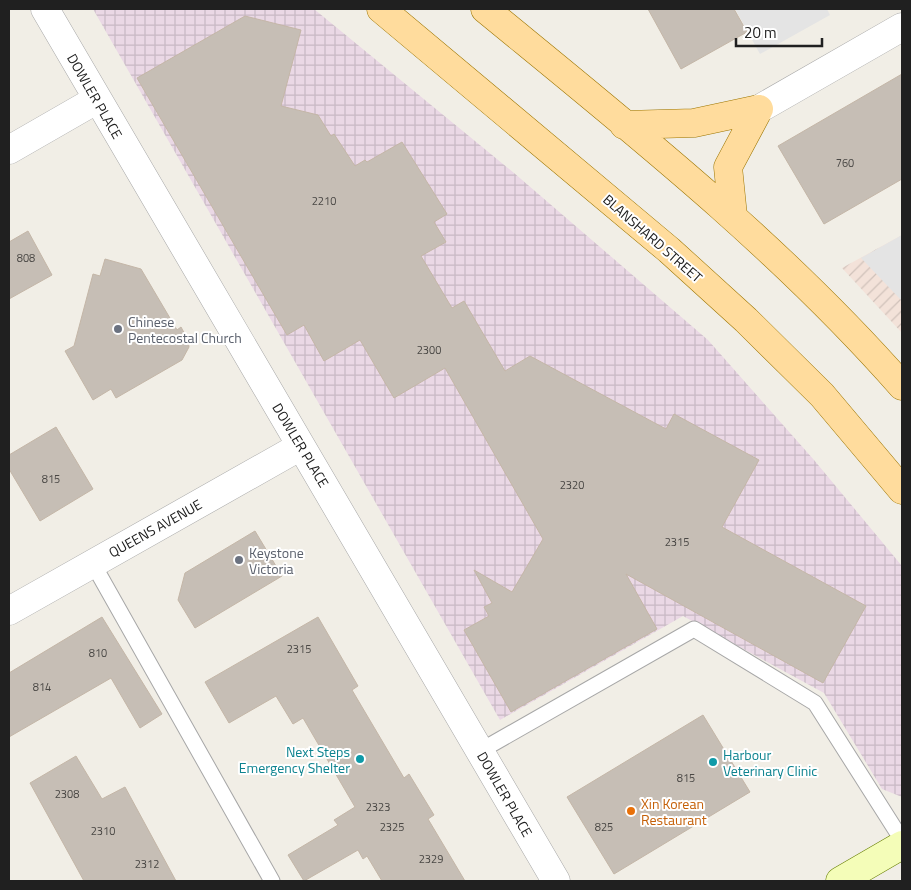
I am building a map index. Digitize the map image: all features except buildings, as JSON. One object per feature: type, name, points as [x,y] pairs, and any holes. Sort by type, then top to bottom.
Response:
[{"type":"main road","name":"BLANSHARD STREET","points":[[381,9],[669,250],[746,320],[822,395],[902,490]]},
{"type":"main road","points":[[485,9],[733,216],[807,284],[902,386]]},
{"type":"main road","points":[[624,125],[694,124],[758,109]]},
{"type":"main road","points":[[733,216],[728,167],[758,109]]},
{"type":"main road","points":[[840,881],[902,845]]},
{"type":"street","name":"DOWLER PLACE","points":[[45,9],[96,100],[556,881]]},
{"type":"street","points":[[758,109],[902,27]]},
{"type":"street","points":[[9,150],[96,100]]},
{"type":"street","name":"QUEENS AVENUE","points":[[9,611],[92,562],[301,446]]},
{"type":"lane","points":[[92,562],[272,881]]},
{"type":"lane","points":[[480,752],[694,629],[815,703],[902,840]]},
{"type":"shaded area","points":[[93,9],[314,9],[514,173],[708,340],[814,460],[902,566],[902,797],[882,789],[824,693],[683,616],[500,720]]},
{"type":"shaded area","points":[[735,9],[827,9],[830,15],[760,54]]},
{"type":"shaded area","points":[[902,235],[902,333],[842,268]]},
{"type":"shaded area","points":[[902,235],[902,301],[861,258]]},
{"type":"place","name":"Chinese Pentecostal Church","points":[[118,329]]},
{"type":"place","name":"Keystone Victoria","points":[[239,560]]},
{"type":"place","name":"Next Steps Emergency Shelter","points":[[360,759]]},
{"type":"place","name":"Harbour Veterinary Clinic","points":[[713,762]]},
{"type":"place","name":"Xin Korean Restaurant","points":[[631,811]]}]
